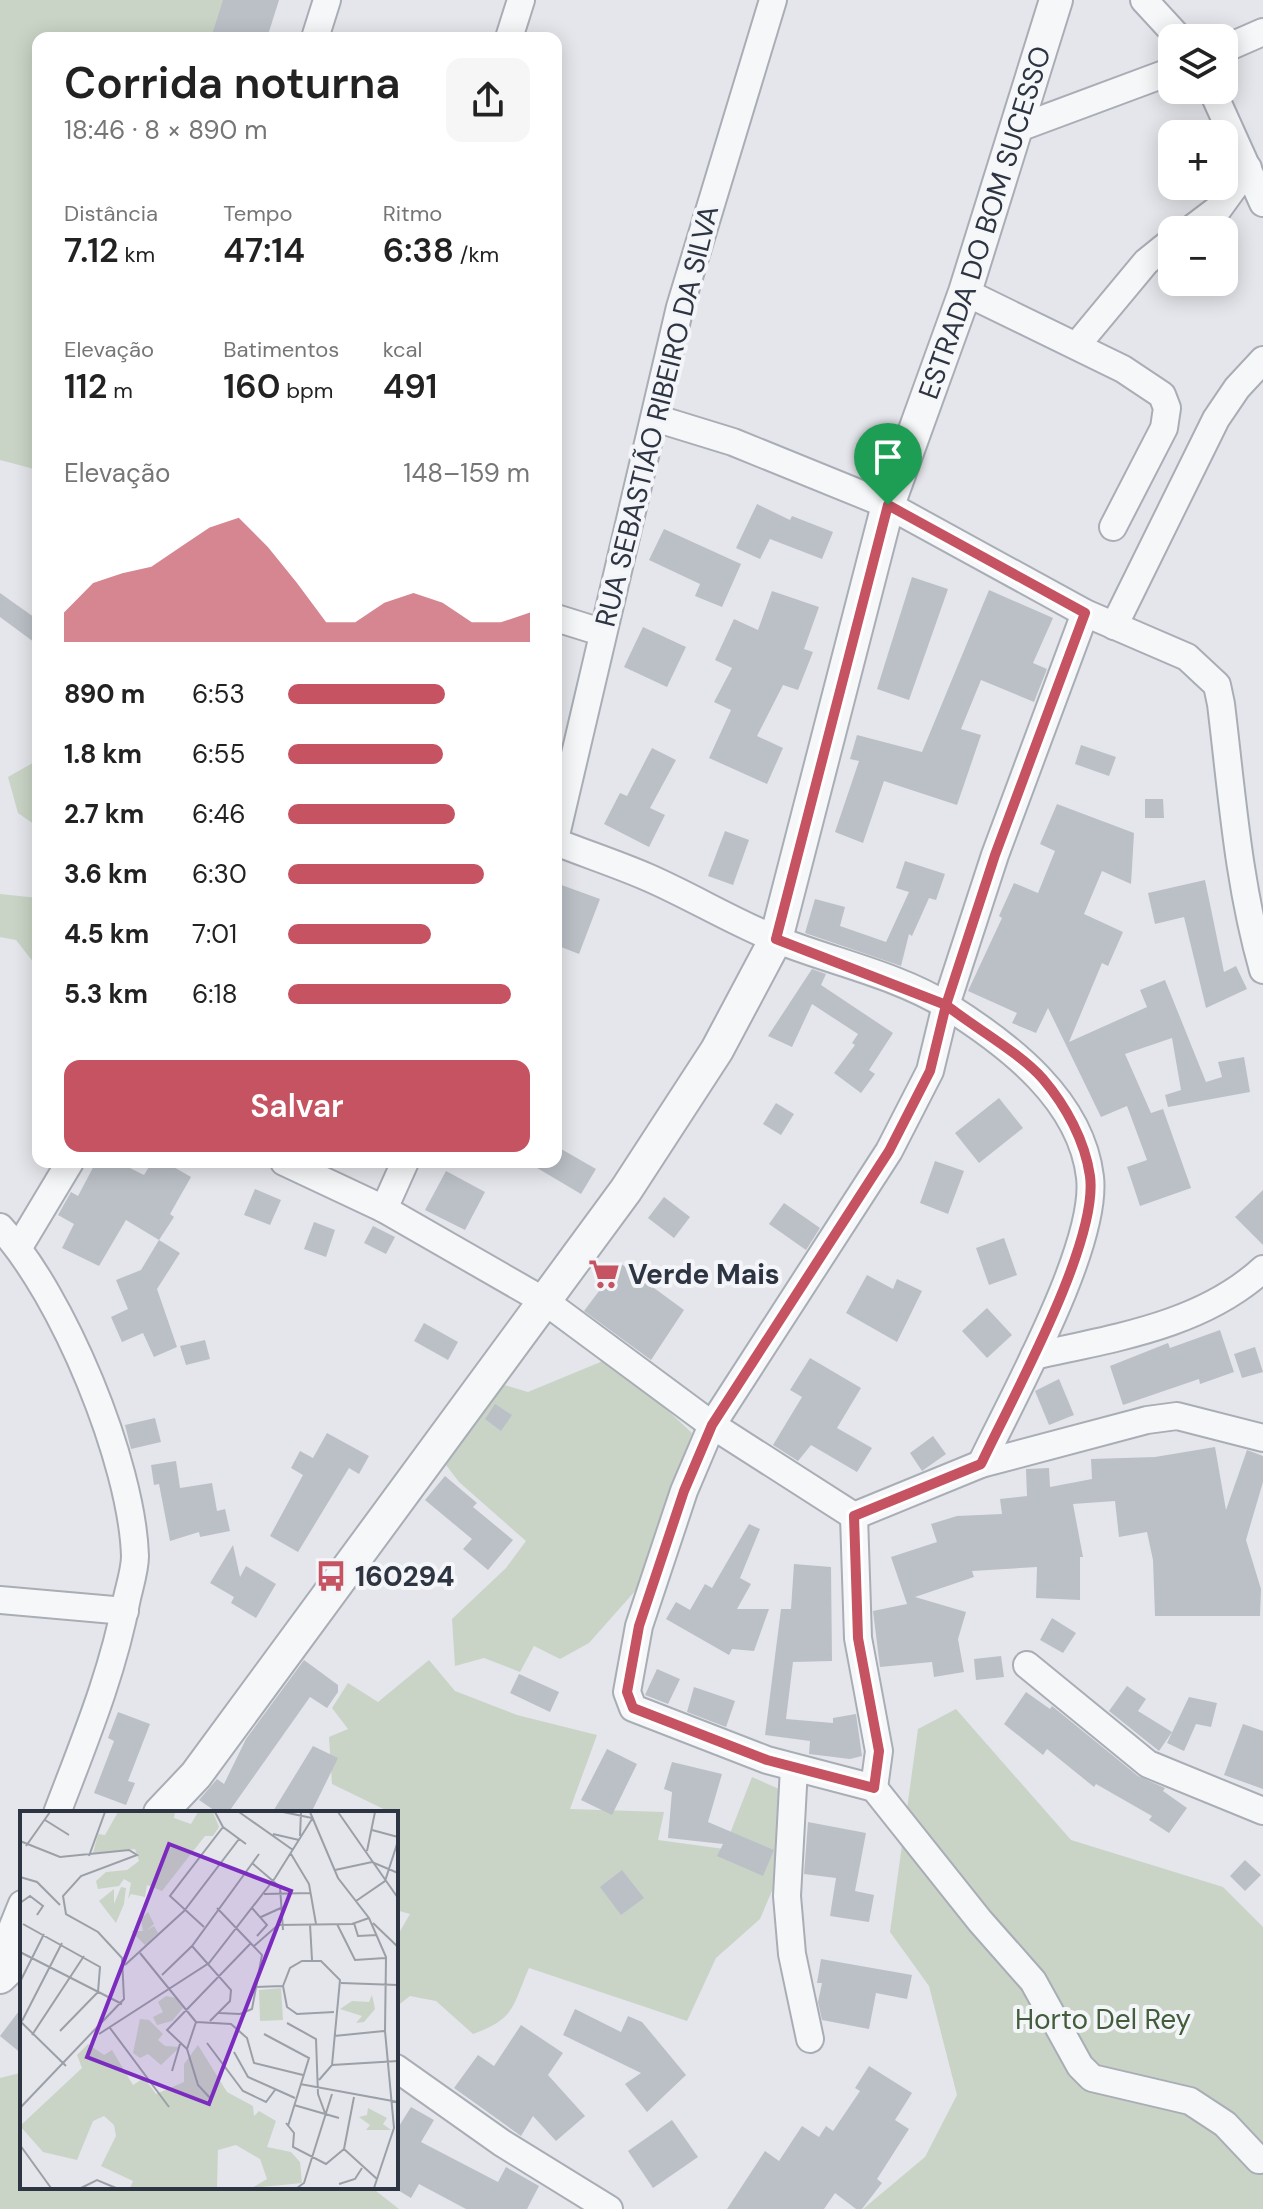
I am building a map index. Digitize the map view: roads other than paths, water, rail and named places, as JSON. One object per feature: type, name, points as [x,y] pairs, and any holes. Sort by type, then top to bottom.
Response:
[{"type":"street","points":[[317,32],[327,0]]},
{"type":"street","points":[[511,32],[521,0]]},
{"type":"street","name":"RUA SEBASTIÃO RIBEIRO DA SILVA","points":[[562,808],[680,307],[773,0]]},
{"type":"street","name":"ESTRADA DO BOM SUCESSO","points":[[162,1811],[196,1775],[626,1190],[717,1050],[776,939],[888,505],[965,292],[1056,0]]},
{"type":"street","points":[[1144,0],[1166,24]]},
{"type":"street","points":[[1238,43],[1263,32]]},
{"type":"street","points":[[1016,129],[1158,76]]},
{"type":"street","points":[[1218,104],[1263,203]]},
{"type":"street","points":[[1208,216],[1219,208],[1248,168]]},
{"type":"street","points":[[1077,345],[1146,262],[1158,252]]},
{"type":"street","points":[[965,292],[1077,345],[1162,395],[1167,408],[1164,428],[1113,527]]},
{"type":"street","points":[[1114,626],[1216,419],[1237,388],[1263,360]]},
{"type":"street","points":[[655,418],[733,442],[888,505],[1085,613],[1201,666],[1217,685],[1221,704],[1237,851],[1248,919],[1263,970]]},
{"type":"street","points":[[1085,613],[995,855],[946,1005],[930,1071],[889,1151],[712,1425],[684,1491],[639,1626],[628,1684],[629,1701],[633,1708],[652,1718],[794,1768],[874,1788],[980,1921],[1033,1981],[1080,2066],[1092,2078],[1190,2101],[1225,2124],[1259,2160]]},
{"type":"street","points":[[562,620],[601,632]]},
{"type":"street","points":[[562,844],[646,876],[776,939],[946,1005],[1041,1077],[1065,1108],[1079,1136],[1090,1177],[1089,1208],[1074,1262],[1034,1356],[981,1464]]},
{"type":"street","points":[[19,1247],[66,1168]]},
{"type":"street","points":[[297,1168],[384,1209],[546,1302],[712,1425],[854,1516]]},
{"type":"street","points":[[384,1209],[402,1168]]},
{"type":"street","points":[[0,1227],[19,1247],[72,1341],[94,1391],[121,1474],[135,1557],[105,1688],[58,1811]]},
{"type":"street","points":[[1034,1356],[1158,1327],[1193,1314],[1232,1293],[1263,1269]]},
{"type":"street","points":[[854,1516],[981,1464],[1118,1426],[1177,1416],[1263,1438]]},
{"type":"street","points":[[854,1516],[858,1638],[879,1751],[874,1788]]},
{"type":"street","points":[[0,1600],[125,1611]]},
{"type":"street","points":[[1027,1665],[1148,1764],[1263,1811]]},
{"type":"street","points":[[794,1768],[787,1896],[792,1954],[810,2039]]},
{"type":"street","points":[[0,1958],[20,1909]]},
{"type":"street","points":[[0,1977],[20,1958]]},
{"type":"street","points":[[398,2069],[502,2143],[609,2209]]},
{"type":"place","name":"Verde Mais","points":[[604,1274]]},
{"type":"place","name":"160294","points":[[331,1576]]},
{"type":"park label","name":"Horto Del Rey","points":[[1103,2019]]}]
